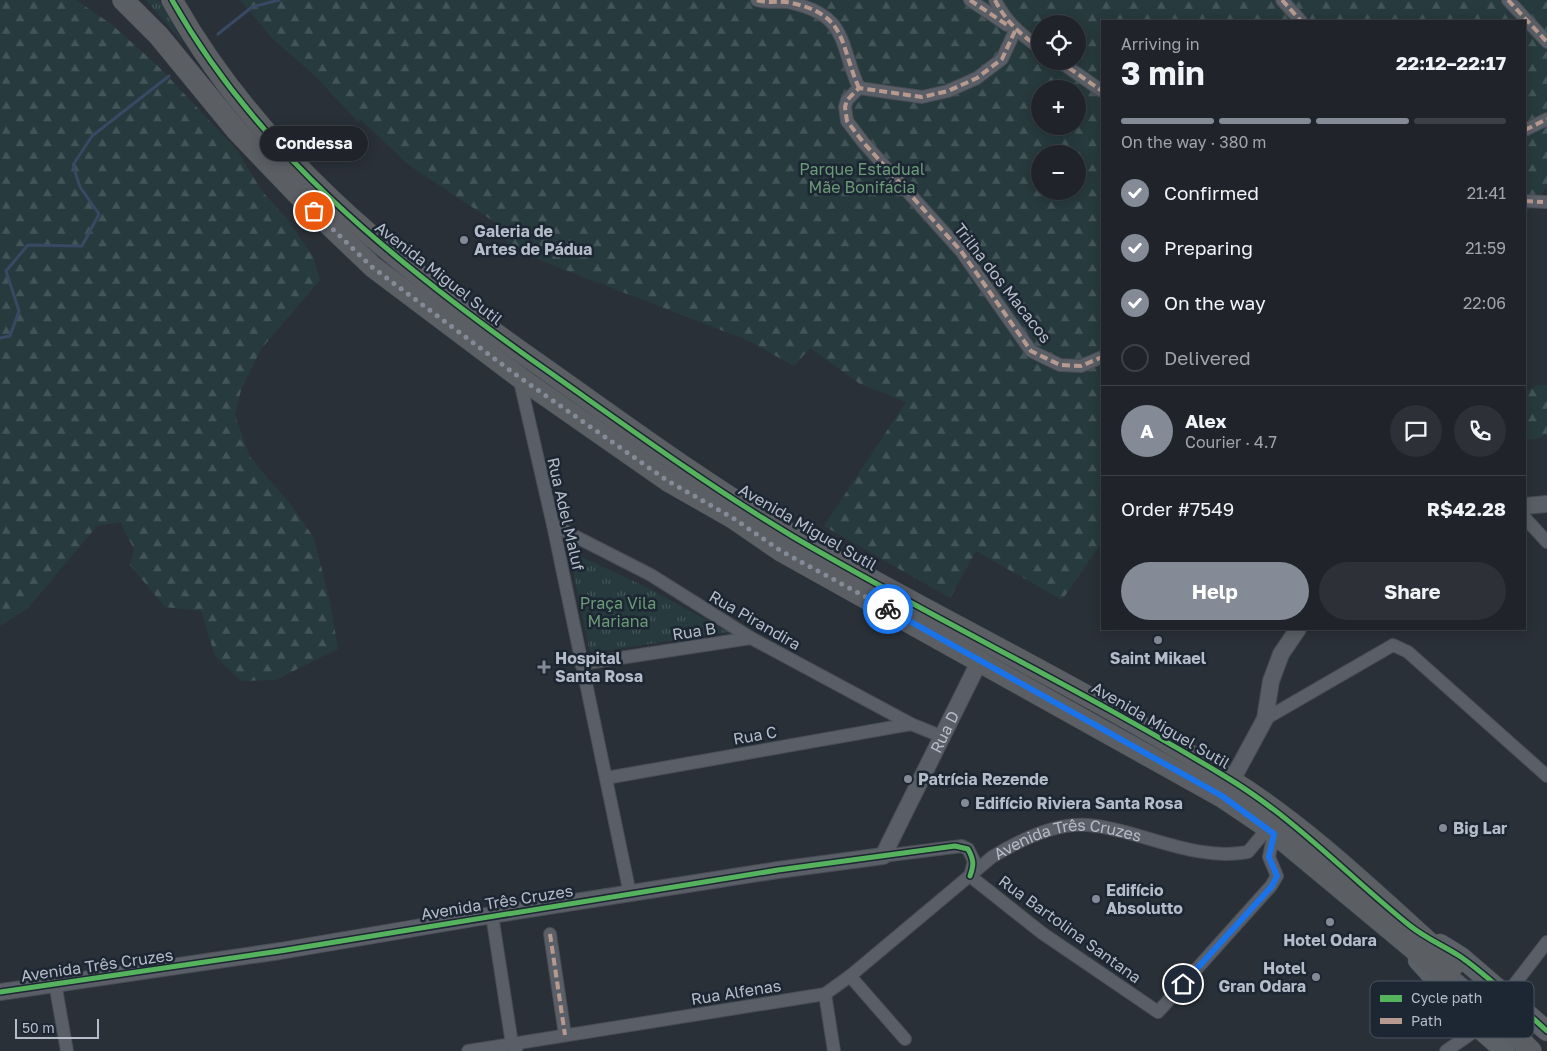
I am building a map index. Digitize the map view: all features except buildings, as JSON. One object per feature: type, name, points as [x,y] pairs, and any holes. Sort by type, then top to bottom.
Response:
[{"type":"highway","name":"Avenida Miguel Sutil","points":[[123,0],[159,36],[237,131],[303,200],[369,264],[519,377],[668,481],[733,518],[781,551],[1222,796],[1407,933]]},
{"type":"highway","name":"Avenida Miguel Sutil","points":[[172,0],[199,46],[251,117],[315,184],[385,250],[467,314],[680,464],[792,536],[1130,721],[1232,780],[1295,824],[1407,933]]},
{"type":"highway","points":[[1407,933],[1464,981]]},
{"type":"highway","points":[[1407,933],[1458,981]]},
{"type":"highway","points":[[1518,1038],[1532,1051]]},
{"type":"highway","points":[[1533,1038],[1547,1050]]},
{"type":"main road","name":"Avenida Miguel Sutil","points":[[1407,933],[1461,957],[1491,981]]},
{"type":"main road","name":"Avenida Miguel Sutil","points":[[1407,933],[1435,981]]},
{"type":"main road","name":"Avenida Miguel Sutil","points":[[1534,1019],[1547,1031]]},
{"type":"main road","name":"Avenida Miguel Sutil","points":[[1490,1038],[1505,1051]]},
{"type":"street","points":[[757,0],[767,4],[789,2],[813,8],[826,15],[837,28],[859,88],[922,97],[948,91],[977,78],[1002,59],[1015,31]]},
{"type":"street","points":[[970,0],[1031,42]]},
{"type":"street","points":[[995,0],[1015,31]]},
{"type":"street","points":[[1282,0],[1300,20]]},
{"type":"street","points":[[1508,0],[1547,42]]},
{"type":"street","points":[[1072,70],[1101,90]]},
{"type":"street","name":"Trilha dos Macacos","points":[[859,88],[848,100],[845,107],[848,121],[863,142],[961,251],[1031,351],[1060,365],[1081,366],[1101,358]]},
{"type":"street","points":[[1526,130],[1547,119]]},
{"type":"street","points":[[1526,201],[1545,202]]},
{"type":"street","name":"Rua Adel Maluf","points":[[519,377],[553,525],[630,894]]},
{"type":"street","points":[[1526,506],[1547,504]]},
{"type":"street","points":[[1526,519],[1547,542]]},
{"type":"street","name":"Rua Pirandira","points":[[553,525],[651,575],[751,638],[911,724],[943,737]]},
{"type":"street","points":[[1232,780],[1265,720],[1271,681],[1281,654],[1297,630]]},
{"type":"street","name":"Rua B","points":[[581,664],[751,638]]},
{"type":"street","points":[[1265,720],[1393,645],[1408,652],[1547,776]]},
{"type":"street","name":"Rua D","points":[[883,856],[980,660]]},
{"type":"street","name":"Rua C","points":[[606,778],[911,724]]},
{"type":"street","name":"Avenida Três Cruzes","points":[[970,876],[992,857],[1011,846],[1038,835],[1073,826],[1087,825],[1116,830],[1185,850],[1232,855],[1248,852]]},
{"type":"street","points":[[1248,852],[1271,831]]},
{"type":"street","name":"Rua Bartolina Santana","points":[[970,876],[1042,932],[1158,1012],[1272,886],[1277,876],[1269,857],[1271,831]]},
{"type":"street","name":"Avenida Três Cruzes","points":[[0,992],[280,951],[630,894],[962,846],[968,849],[974,861],[970,876]]},
{"type":"street","points":[[1248,852],[1269,857]]},
{"type":"street","name":"Rua Alfenas","points":[[468,1051],[515,1048],[565,1035],[825,994],[850,976],[970,876]]},
{"type":"street","points":[[492,915],[515,1048]]},
{"type":"street","points":[[550,934],[565,1035]]},
{"type":"street","points":[[1517,981],[1547,942]]},
{"type":"street","points":[[850,976],[905,1039]]},
{"type":"street","points":[[55,983],[66,1051]]},
{"type":"street","points":[[825,994],[834,1051]]},
{"type":"street","points":[[1446,1051],[1465,1038]]},
{"type":"green space","points":[[0,0],[76,0],[111,24],[157,65],[237,150],[261,190],[287,219],[313,256],[320,280],[261,349],[241,390],[235,415],[250,457],[292,506],[314,538],[330,602],[338,649],[275,680],[241,681],[215,656],[201,611],[165,607],[130,565],[134,549],[120,522],[97,526],[28,608],[0,626]]},
{"type":"green space","points":[[146,0],[159,0],[184,44]]},
{"type":"green space","name":"Parque Estadual Mãe Bonifácia","points":[[240,0],[1547,0],[1547,187],[1526,214],[1526,20],[1101,20],[1101,543],[1062,600],[976,551],[950,598],[824,526],[906,402],[860,384],[810,348],[794,366],[749,341],[511,249],[496,223],[410,166],[361,120],[358,122],[315,76],[273,39]]},
{"type":"green space","points":[[1537,385],[1547,385],[1547,434],[1541,438],[1526,440],[1526,391]]},
{"type":"green space","name":"Praça Vila Mariana","points":[[569,551],[650,589],[728,632],[590,653]]},
{"type":"waterway","points":[[218,34],[252,7],[279,0]]},
{"type":"waterway","points":[[0,338],[10,336],[19,311],[6,271],[28,245],[82,246],[99,214],[80,187],[73,165],[92,136],[169,76]]},
{"type":"marked path","points":[[757,0],[792,3],[823,15],[833,24],[839,34],[859,88]]},
{"type":"marked path","points":[[970,0],[1007,25]]},
{"type":"marked path","points":[[995,0],[1014,27],[1031,42]]},
{"type":"marked path","points":[[1282,0],[1300,20]]},
{"type":"marked path","points":[[1508,0],[1547,42]]},
{"type":"marked path","points":[[1015,31],[1002,59],[977,78],[948,91],[922,97],[859,88],[847,100],[845,107],[847,121],[863,142],[961,251],[1031,351],[1060,365],[1081,366],[1101,357]]},
{"type":"marked path","points":[[1072,70],[1101,90]]},
{"type":"marked path","points":[[1526,130],[1547,119]]},
{"type":"marked path","points":[[1526,201],[1543,202]]},
{"type":"marked path","points":[[550,934],[565,1035]]},
{"type":"cycle path","points":[[172,0],[206,55],[245,106],[287,154],[332,200],[379,242],[480,322],[660,450],[792,536],[900,597],[1173,745],[1251,793],[1298,829],[1409,925],[1461,957],[1492,981]]},
{"type":"cycle path","points":[[0,992],[280,951],[778,870],[955,846],[968,849],[973,862],[970,876]]},
{"type":"cycle path","points":[[1534,1019],[1547,1031]]},
{"type":"way so far","points":[[314,211],[372,267],[519,377],[668,481],[733,518],[781,551],[888,609]]},
{"type":"place","name":"Condessa","points":[[314,211]]},
{"type":"place","name":"Galeria de Artes de Pádua","points":[[464,240]]},
{"type":"place","name":"Saint Mikael","points":[[1158,640]]},
{"type":"place","name":"Hospital Santa Rosa","points":[[544,667]]},
{"type":"place","name":"Patrícia Rezende","points":[[908,779]]},
{"type":"place","name":"Edifício Riviera Santa Rosa","points":[[965,803]]},
{"type":"place","name":"Big Lar","points":[[1443,828]]},
{"type":"place","name":"Edifício Absolutto","points":[[1096,899]]},
{"type":"place","name":"Hotel Odara","points":[[1330,922]]},
{"type":"place","name":"Hotel Gran Odara","points":[[1316,977]]},
{"type":"route","points":[[888,609],[1222,796],[1274,834],[1269,857],[1277,876],[1272,886],[1183,984]]}]
